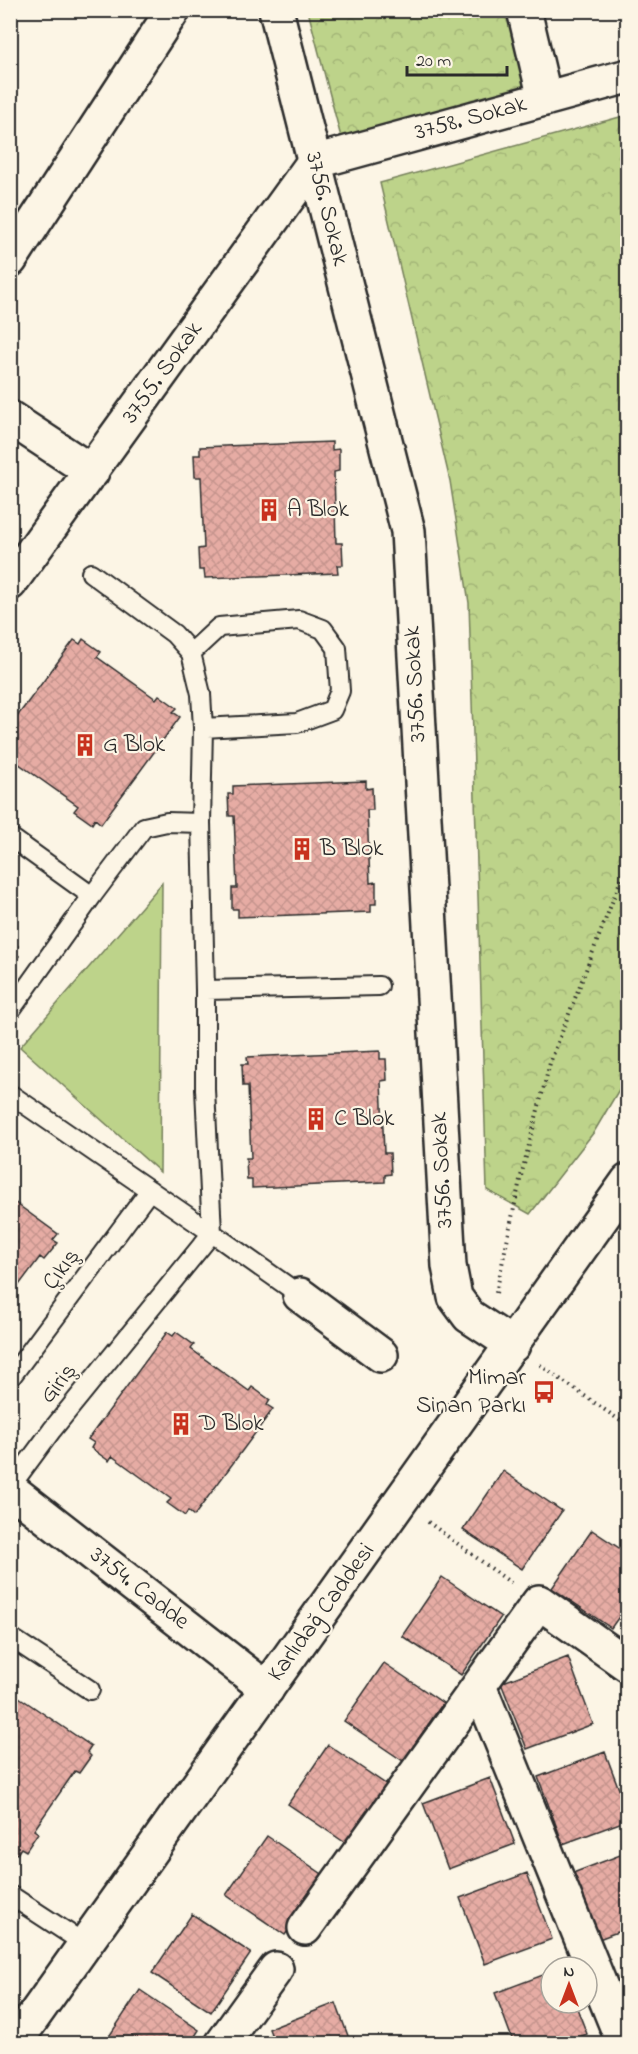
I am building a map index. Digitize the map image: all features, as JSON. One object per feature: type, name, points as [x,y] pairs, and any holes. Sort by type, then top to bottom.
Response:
[{"type":"street","points":[[10,260],[173,10]]},
{"type":"street","name":"3756. Sokak","points":[[276,10],[408,531],[449,1266],[454,1298],[469,1316],[500,1337]]},
{"type":"street","points":[[524,10],[545,99]]},
{"type":"street","name":"3758. Sokak","points":[[314,162],[627,76]]},
{"type":"street","name":"3755. Sokak","points":[[10,583],[314,162]]},
{"type":"street","points":[[10,418],[92,472]]},
{"type":"street","name":"Karlıdağ Caddesi","points":[[14,2043],[401,1502],[500,1337],[627,1181]]},
{"type":"street","points":[[300,1295],[381,1355]]},
{"type":"street","name":"3754. Cadde","points":[[10,1488],[267,1689]]},
{"type":"street","points":[[305,1928],[539,1602],[627,1665]]},
{"type":"street","points":[[479,1686],[624,2043]]},
{"type":"street","points":[[222,2043],[247,2030],[276,1969]]},
{"type":"lane","points":[[91,573],[174,634],[192,653],[201,694],[205,1089],[212,1233]]},
{"type":"lane","points":[[192,653],[219,627],[299,620],[322,629],[337,648],[340,691],[332,710],[297,723],[203,728]]},
{"type":"lane","points":[[10,1011],[144,827],[167,822],[201,823]]},
{"type":"lane","points":[[10,837],[92,896]]},
{"type":"lane","points":[[205,990],[380,986]]},
{"type":"lane","points":[[10,1094],[300,1295]]},
{"type":"lane","name":"Çıkış","points":[[11,1377],[150,1190]]},
{"type":"lane","name":"Giriş","points":[[10,1488],[52,1430],[212,1233]]},
{"type":"lane","points":[[10,1637],[90,1690]]},
{"type":"lane","points":[[10,1895],[85,1944]]},
{"type":"path","points":[[627,861],[550,1063],[520,1180],[500,1337],[627,1426]]},
{"type":"path","points":[[401,1502],[539,1602]]},
{"type":"green space","points":[[308,11],[513,11],[533,91],[342,141]]},
{"type":"green space","points":[[627,115],[627,1076],[594,1132],[530,1214],[487,1190],[469,603],[450,481],[380,183]]},
{"type":"green space","points":[[162,883],[160,1172],[20,1047]]},
{"type":"building","name":"A Blok","points":[[332,442],[332,450],[339,449],[339,471],[334,472],[336,543],[342,543],[343,565],[337,565],[338,573],[205,578],[204,570],[199,570],[198,549],[204,548],[201,477],[195,477],[194,455],[200,455],[200,447]]},
{"type":"building","name":"G Blok","points":[[83,639],[101,652],[97,657],[156,699],[159,695],[177,708],[173,712],[180,717],[101,824],[95,819],[92,824],[74,811],[78,806],[19,764],[16,768],[10,764],[10,726],[74,640],[80,644]]},
{"type":"building","name":"B Blok","points":[[366,781],[366,789],[372,788],[373,810],[367,810],[370,883],[376,882],[376,904],[371,904],[371,912],[238,917],[238,909],[232,909],[232,888],[237,888],[234,816],[229,816],[228,794],[233,794],[233,786]]},
{"type":"building","points":[[10,941],[18,946],[14,953],[19,956],[10,967]]},
{"type":"building","name":"C Blok","points":[[380,1051],[380,1059],[386,1059],[387,1080],[381,1081],[384,1153],[390,1153],[391,1174],[385,1175],[385,1182],[252,1188],[252,1180],[247,1180],[246,1158],[251,1158],[248,1086],[243,1086],[242,1064],[248,1064],[247,1057]]},
{"type":"building","points":[[10,1199],[58,1234],[53,1240],[58,1243],[44,1260],[40,1257],[10,1297]]},
{"type":"building","name":"D Blok","points":[[167,1332],[173,1336],[176,1332],[194,1345],[191,1349],[249,1391],[252,1387],[270,1400],[267,1405],[273,1409],[194,1516],[188,1511],[185,1516],[167,1503],[171,1499],[112,1456],[109,1461],[91,1448],[94,1443],[88,1439]]},
{"type":"building","points":[[503,1471],[562,1511],[522,1569],[463,1530]]},
{"type":"building","points":[[592,1530],[628,1554],[628,1604],[611,1628],[552,1588]]},
{"type":"building","points":[[442,1577],[501,1617],[461,1675],[402,1636]]},
{"type":"building","points":[[568,1657],[593,1724],[527,1749],[501,1683]]},
{"type":"building","points":[[384,1663],[443,1703],[403,1761],[344,1721]]},
{"type":"building","points":[[10,1691],[91,1746],[87,1752],[91,1756],[79,1773],[75,1771],[34,1830],[38,1833],[26,1851],[21,1848],[17,1854],[10,1850]]},
{"type":"building","points":[[328,1745],[387,1785],[347,1844],[288,1804]]},
{"type":"building","points":[[605,1752],[628,1813],[628,1820],[563,1844],[538,1777]]},
{"type":"building","points":[[490,1778],[515,1844],[448,1869],[423,1803]]},
{"type":"building","points":[[267,1836],[325,1876],[285,1935],[226,1895]]},
{"type":"building","points":[[628,1852],[628,1928],[599,1939],[573,1873]]},
{"type":"building","points":[[527,1873],[552,1939],[485,1964],[460,1898]]},
{"type":"building","points":[[192,1914],[251,1953],[211,2012],[152,1973]]},
{"type":"building","points":[[539,1976],[539,2015],[580,2015],[587,2034],[562,2044],[514,2044],[495,1993]]},
{"type":"building","points":[[140,1990],[199,2030],[190,2044],[104,2044]]},
{"type":"building","points":[[336,2003],[351,2044],[275,2044],[269,2029]]},
{"type":"place","name":"A Blok","points":[[269,510]]},
{"type":"place","name":"G Blok","points":[[85,745]]},
{"type":"place","name":"B Blok","points":[[302,849]]},
{"type":"place","name":"C Blok","points":[[316,1119]]},
{"type":"place","name":"Mimar Sinan Parkı","points":[[544,1392]]},
{"type":"place","name":"D Blok","points":[[181,1424]]}]
